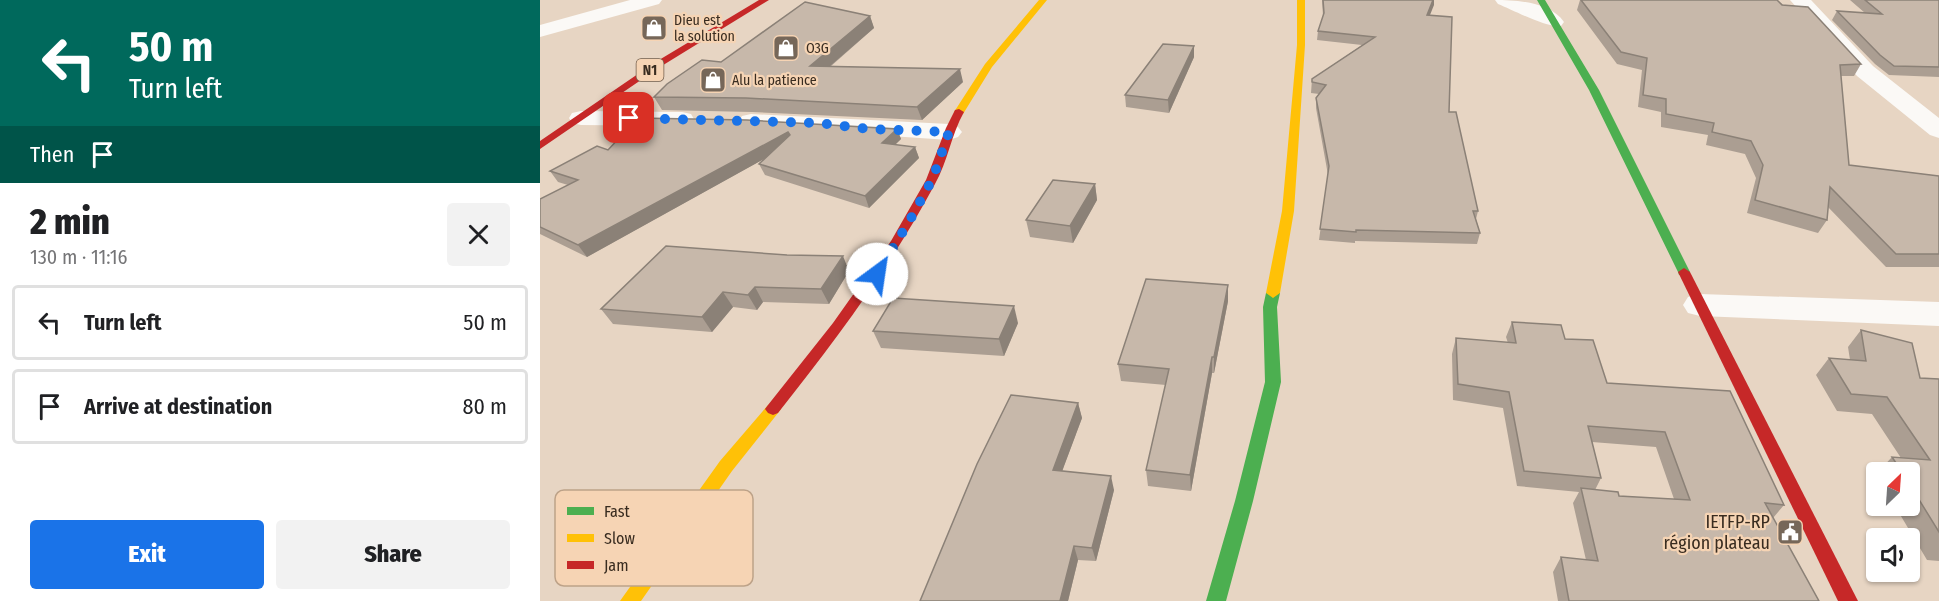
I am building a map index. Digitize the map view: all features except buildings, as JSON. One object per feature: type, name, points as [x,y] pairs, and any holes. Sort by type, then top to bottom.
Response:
[{"type":"main road","name":"N1","points":[[540,146],[657,65],[765,0]]},
{"type":"main road","points":[[709,490],[820,352],[877,274],[933,178],[955,118],[988,66],[1043,0]]},
{"type":"main road","points":[[1216,601],[1244,501],[1273,382],[1270,307],[1288,211],[1301,45],[1301,0]]},
{"type":"main road","points":[[1541,0],[1594,90],[1848,601]]},
{"type":"main road","points":[[630,601],[641,586]]},
{"type":"street","points":[[1505,0],[1554,22]]},
{"type":"street","points":[[1800,0],[1865,70],[1939,130]]},
{"type":"street","points":[[540,31],[645,2]]},
{"type":"street","points":[[540,51],[645,2]]},
{"type":"street","points":[[581,118],[720,120],[949,132]]},
{"type":"street","points":[[1700,304],[1939,314]]},
{"type":"traffic: fast","points":[[1541,0],[1594,90],[1684,272]]},
{"type":"traffic: fast","points":[[1216,601],[1244,501],[1273,382],[1270,307],[1273,293]]},
{"type":"traffic: slow","points":[[959,112],[988,66],[1043,0]]},
{"type":"traffic: slow","points":[[1273,293],[1288,211],[1301,45],[1301,0]]},
{"type":"traffic: slow","points":[[709,490],[773,409]]},
{"type":"traffic: slow","points":[[630,601],[641,586]]},
{"type":"traffic: jam","points":[[540,146],[657,65],[765,0]]},
{"type":"traffic: jam","points":[[773,409],[838,327],[897,241],[932,180],[959,112]]},
{"type":"traffic: jam","points":[[1684,272],[1848,601]]},
{"type":"place","name":"Dieu est la solution","points":[[654,28]]},
{"type":"place","name":"O3G","points":[[786,48]]},
{"type":"place","name":"Alu la patience","points":[[713,80]]},
{"type":"place","name":"IETFP-RP région plateau","points":[[1790,532]]},
{"type":"route","points":[[629,118],[818,123],[869,129],[949,132],[933,178],[877,274]]}]
